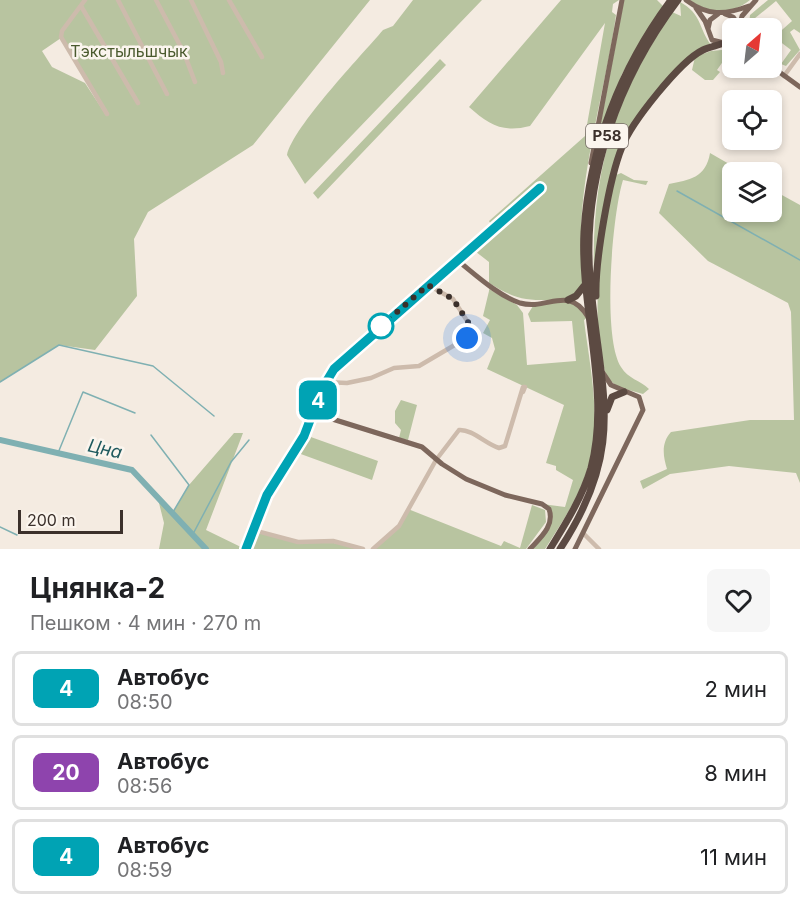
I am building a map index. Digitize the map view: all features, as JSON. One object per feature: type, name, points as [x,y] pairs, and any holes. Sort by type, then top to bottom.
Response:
[{"type":"highway","name":"Р58","points":[[560,549],[593,489],[604,446],[603,373],[589,276],[596,181],[606,140],[620,100],[671,0]]},
{"type":"highway","name":"Р58","points":[[550,549],[580,496],[594,450],[597,405],[585,284],[584,232],[590,184],[601,139],[615,98],[644,39],[678,0]]},
{"type":"highway","points":[[599,344],[596,276],[612,186],[622,147],[645,111],[684,66],[702,50],[722,44]]},
{"type":"highway","points":[[568,300],[580,294],[585,284]]},
{"type":"highway","points":[[605,419],[612,397],[624,392]]},
{"type":"main road","points":[[590,184],[591,163],[622,0]]},
{"type":"main road","points":[[686,0],[695,7],[734,18]]},
{"type":"main road","points":[[743,18],[749,6],[756,0]]},
{"type":"main road","points":[[707,29],[710,20],[721,14],[749,6]]},
{"type":"main road","points":[[695,7],[712,40],[722,44]]},
{"type":"main road","points":[[784,76],[800,87]]},
{"type":"main road","points":[[246,549],[267,495],[304,436],[325,382],[339,362],[457,260],[495,289],[518,302],[568,300],[579,305],[588,317]]},
{"type":"main road","points":[[575,549],[584,534],[615,463],[641,417],[643,405],[639,397],[611,386],[603,373]]},
{"type":"main road","points":[[313,413],[422,447],[436,459],[473,482],[505,495],[546,506],[550,512],[549,525],[530,549]]},
{"type":"street","points":[[85,0],[60,34],[107,114]]},
{"type":"street","points":[[118,0],[167,94]]},
{"type":"street","points":[[156,0],[184,53],[195,82]]},
{"type":"street","points":[[191,0],[221,62],[223,73]]},
{"type":"street","points":[[228,0],[262,57]]},
{"type":"street","points":[[81,6],[138,103]]},
{"type":"street","points":[[784,76],[800,54]]},
{"type":"street","points":[[457,260],[540,188]]},
{"type":"street","points":[[325,382],[347,383],[371,378],[394,368],[419,366],[470,336],[473,330],[472,325],[453,299],[428,285]]},
{"type":"street","points":[[373,549],[394,531],[436,459],[459,430],[467,431],[488,445],[503,448],[523,392]]},
{"type":"street","points":[[254,530],[298,542],[333,541],[363,549]]},
{"type":"street","points":[[584,534],[599,549]]},
{"type":"green space","name":"Тэкстыльшчык","points":[[0,0],[370,0],[253,145],[148,212],[134,239],[137,296],[95,350],[59,345],[0,382]],"holes":[[[61,38],[106,115],[85,83],[52,67],[42,51]]]},
{"type":"green space","points":[[413,0],[482,0],[305,184],[287,155],[301,127],[383,30],[393,26]]},
{"type":"green space","points":[[561,0],[619,0],[613,4],[612,12],[616,15],[585,185],[581,252],[585,283],[573,298],[588,317],[584,320],[594,398],[594,438],[585,476],[567,514],[545,549],[529,549],[543,535],[551,516],[542,504],[565,507],[573,480],[556,470],[556,466],[546,463],[564,405],[487,369],[495,349],[492,338],[483,333],[490,320],[483,316],[489,289],[517,305],[523,313],[527,365],[576,361],[572,321],[531,322],[528,314],[533,306],[563,300],[524,299],[489,283],[489,262],[471,248],[494,229],[489,221],[585,136],[605,23],[530,126],[512,129],[497,126],[483,119],[469,107]]},
{"type":"green space","points":[[624,0],[657,0],[663,6],[622,74],[598,137]]},
{"type":"green space","points":[[690,0],[750,0],[736,8],[720,11],[704,8]]},
{"type":"green space","points":[[768,0],[800,0],[800,33],[794,29],[790,32],[800,50],[786,66],[782,63],[791,50],[782,43],[782,30],[792,21],[776,1],[755,18],[750,18],[750,15]]},
{"type":"green space","points":[[680,2],[696,16],[711,45],[702,48],[656,95],[635,121],[618,150],[594,276],[597,203],[610,137],[635,75],[652,44],[672,12],[681,16]]},
{"type":"green space","points":[[722,50],[722,63],[717,70],[720,72],[713,80],[705,80],[692,70],[695,57]]},
{"type":"green space","points":[[440,59],[446,65],[318,199],[313,193]]},
{"type":"green space","points":[[710,153],[726,162],[722,162],[722,222],[782,222],[782,195],[800,205],[800,483],[796,473],[729,466],[670,474],[643,489],[640,481],[667,469],[664,450],[671,432],[750,420],[794,420],[791,312],[788,303],[708,261],[659,213],[669,184],[696,176],[705,168]]},
{"type":"green space","points":[[621,173],[634,180],[648,181],[646,185],[623,180],[615,220],[610,304],[615,352],[624,371],[649,389],[643,394],[618,387],[607,378],[598,330],[602,249],[616,175]]},
{"type":"green space","points":[[401,400],[417,405],[408,440],[399,438],[401,430],[395,423],[395,411]]},
{"type":"green space","points":[[234,433],[243,433],[206,530],[245,549],[159,549],[164,523],[158,499],[173,512],[189,485]]},
{"type":"green space","points":[[308,436],[378,461],[372,480],[298,453]]},
{"type":"green space","points":[[532,505],[545,510],[546,522],[526,549],[373,549],[394,531],[408,509],[501,546],[504,541],[520,548]]},
{"type":"green space","points":[[253,530],[298,542],[319,540],[363,549],[246,549]]},
{"type":"waterway","points":[[677,191],[800,260]]},
{"type":"waterway","points":[[0,382],[59,345],[153,366],[214,416]]},
{"type":"waterway","points":[[58,453],[83,392],[135,413]]},
{"type":"waterway","points":[[151,435],[189,485],[173,512]]},
{"type":"waterway","name":"Цна","points":[[0,440],[132,470],[206,549]]},
{"type":"waterway","points":[[193,534],[231,462],[249,440]]},
{"type":"waterway","points":[[0,527],[17,535]]},
{"type":"bus line","name":"4","points":[[246,549],[267,495],[304,436],[325,382],[339,362],[540,188]]},
{"type":"route","points":[[381,326],[428,285],[453,299],[472,325],[473,330],[467,338]]}]
